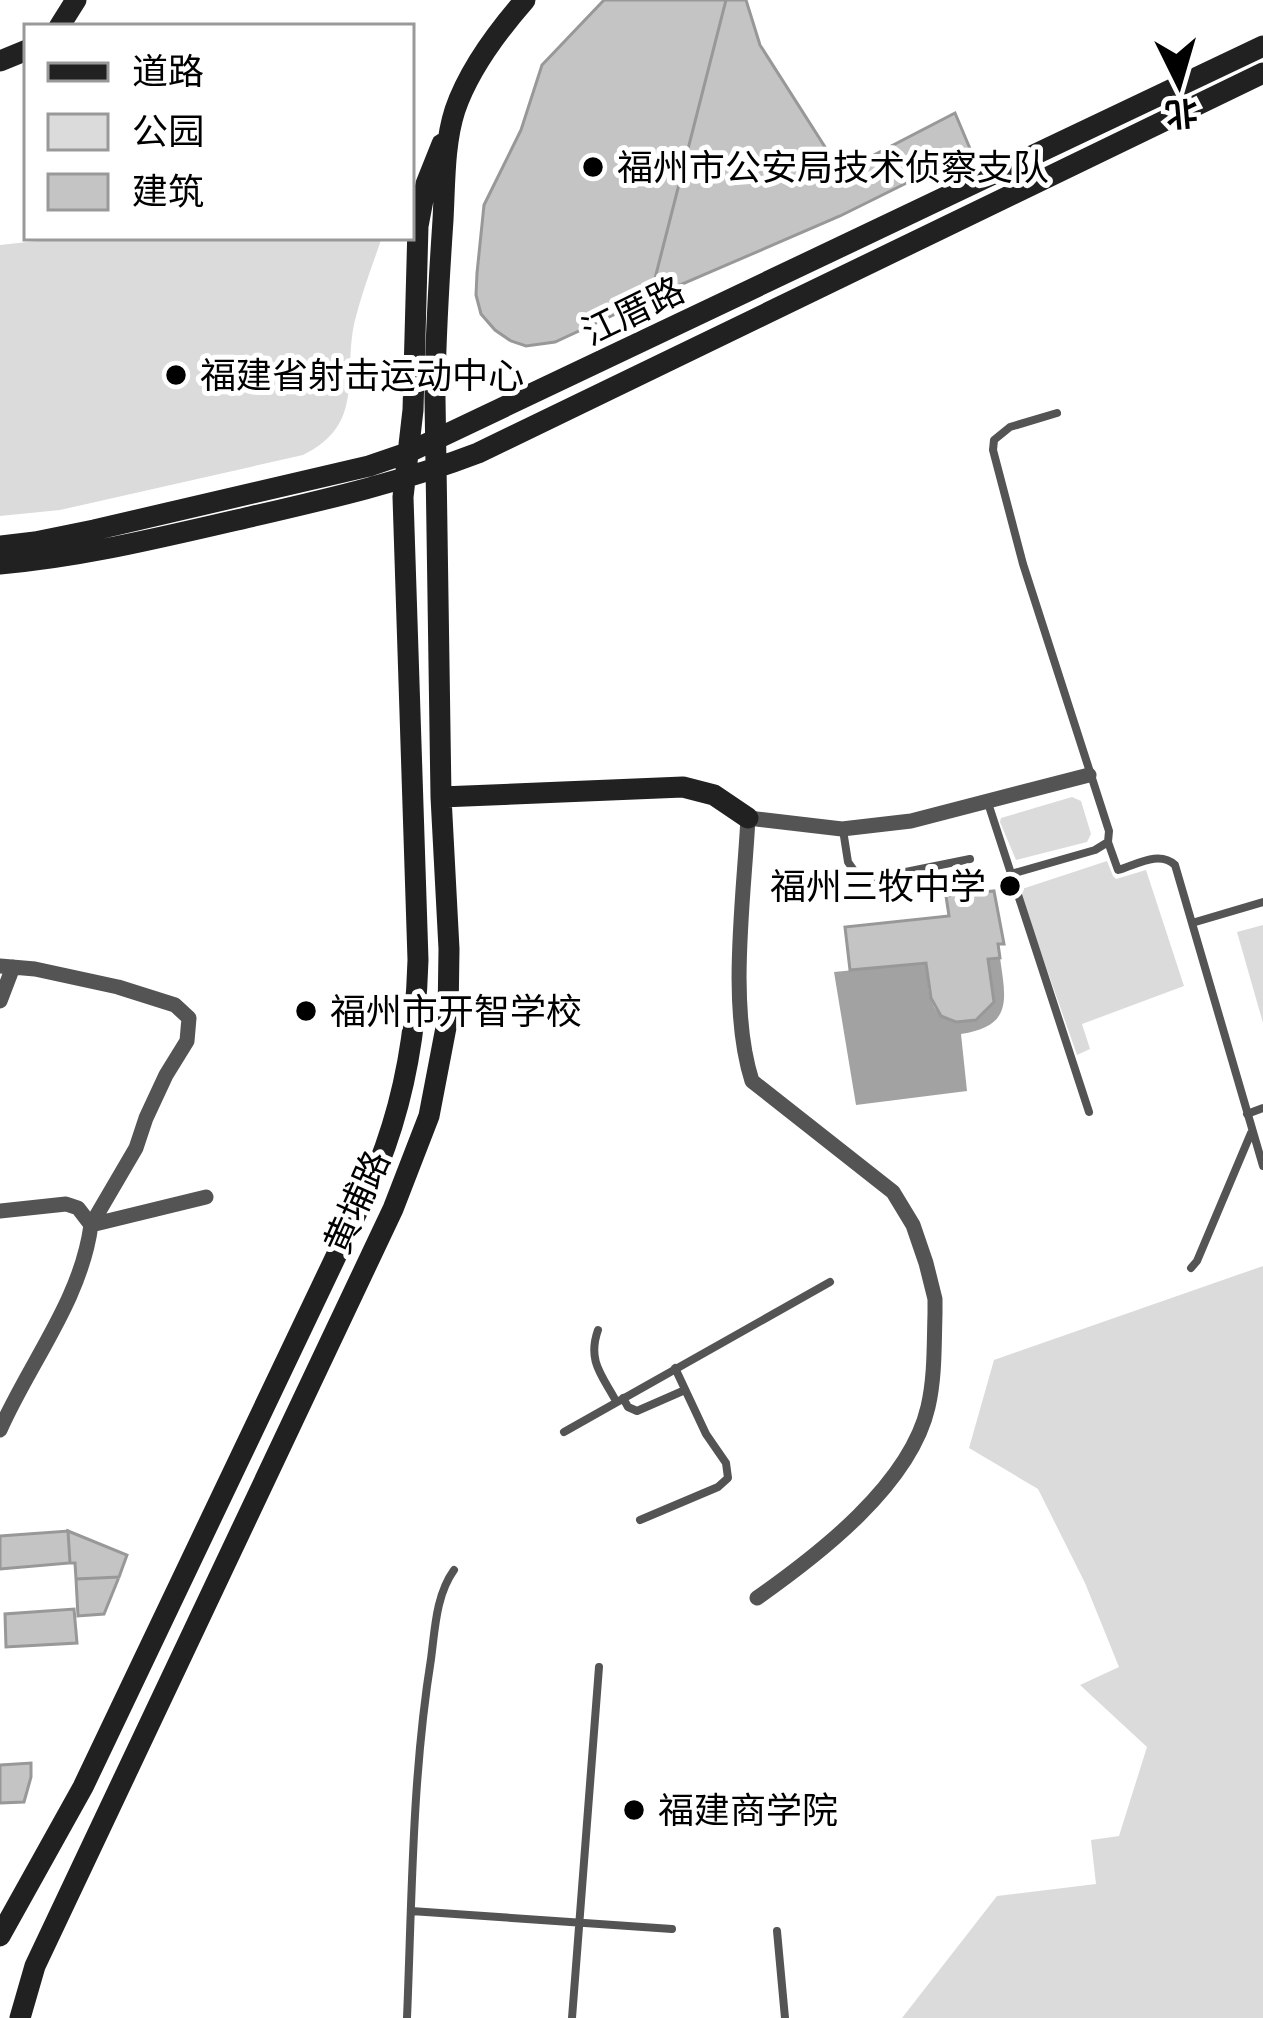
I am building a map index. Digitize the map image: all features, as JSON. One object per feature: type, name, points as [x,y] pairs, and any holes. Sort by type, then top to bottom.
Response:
[{"type":"main road","name":"黄埔路","points":[[0,1936],[92,1768],[376,1173],[403,1095],[418,960],[403,514],[418,226],[426,184],[472,72],[525,0]]},
{"type":"main road","name":"江厝路","points":[[0,546],[117,525],[407,453],[1263,46]]},
{"type":"main road","name":"江厝路","points":[[0,564],[102,551],[404,480],[478,453],[1263,73]]},
{"type":"main road","name":"黄埔路","points":[[20,2018],[35,1966],[393,1209],[424,1132],[437,1082],[448,1017],[448,949],[435,398],[450,127]]},
{"type":"main road","points":[[441,797],[683,788],[714,795],[748,818]]},
{"type":"street","points":[[757,1598],[854,1521],[908,1453],[928,1406],[935,1300],[907,1212],[892,1192],[752,1081],[740,1009],[748,818],[842,829],[911,821],[1089,775]]},
{"type":"street","points":[[0,1001],[6,966],[152,997],[175,1005],[189,1018],[187,1041],[166,1075],[136,1148],[91,1225],[88,1251],[62,1313],[0,1430]]},
{"type":"street","points":[[91,1225],[206,1197]]},
{"type":"street","points":[[0,1211],[65,1204],[78,1208],[91,1225]]},
{"type":"lane","points":[[1057,413],[1000,433],[994,440],[1023,564],[1118,871],[1160,857],[1175,865],[1263,1166]]},
{"type":"lane","points":[[988,802],[1089,1112]]},
{"type":"lane","points":[[842,829],[848,862],[858,876],[872,879],[970,860]]},
{"type":"lane","points":[[1011,874],[1108,842]]},
{"type":"lane","points":[[1192,923],[1263,902]]},
{"type":"lane","points":[[1247,1114],[1263,1108]]},
{"type":"lane","points":[[1191,1268],[1252,1131]]},
{"type":"lane","points":[[564,1432],[830,1282]]},
{"type":"lane","points":[[598,1330],[594,1360],[628,1408],[637,1411],[685,1390]]},
{"type":"lane","points":[[640,1520],[718,1487],[728,1478],[726,1463],[675,1368]]},
{"type":"lane","points":[[407,2018],[421,1719],[440,1601],[454,1570]]},
{"type":"lane","points":[[572,2018],[599,1667]]},
{"type":"lane","points":[[411,1911],[672,1929]]},
{"type":"lane","points":[[777,1930],[785,2018]]},
{"type":"green space","name":"福建省射击运动中心","points":[[46,240],[381,240],[355,320],[344,413],[323,442],[303,455],[60,510],[0,516],[0,245]]},
{"type":"green space","points":[[1072,797],[1081,801],[1091,834],[1087,842],[1016,860],[1001,818]]},
{"type":"green space","points":[[1107,861],[1116,879],[1146,870],[1184,986],[1082,1024],[1090,1049],[1077,1055],[1019,890]]},
{"type":"green space","points":[[1263,925],[1263,1023],[1237,932]]},
{"type":"green space","points":[[1263,1266],[1263,2018],[902,2018],[997,1896],[1096,1884],[1091,1840],[1119,1836],[1147,1747],[1080,1685],[1119,1667],[1085,1583],[1038,1489],[969,1448],[994,1360]]},
{"type":"shaded area","points":[[1000,958],[1004,998],[998,1018],[961,1034],[967,1091],[856,1105],[834,972],[926,963],[929,993],[937,1011],[944,1018],[961,1021],[979,1015],[993,1002],[988,959]]},
{"type":"building","name":"福州市公安局技术侦察支队","points":[[604,0],[726,0],[650,298],[555,342],[526,346],[495,330],[481,314],[476,295],[484,205],[521,130],[542,65]]},
{"type":"building","points":[[726,0],[746,0],[760,45],[841,172],[955,113],[971,151],[840,216],[650,298]]},
{"type":"building","points":[[994,891],[1004,944],[998,944],[1000,958],[988,959],[994,1002],[976,1020],[956,1022],[941,1016],[931,998],[926,963],[850,970],[845,927],[949,916],[946,896]]},
{"type":"building","points":[[68,1531],[127,1555],[119,1577],[76,1579]]},
{"type":"building","points":[[68,1531],[70,1563],[0,1569],[0,1536]]},
{"type":"building","points":[[119,1577],[104,1614],[78,1616],[76,1579]]},
{"type":"building","points":[[74,1609],[77,1643],[6,1647],[5,1614]]},
{"type":"building","points":[[31,1763],[24,1802],[0,1803],[0,1765]]},
{"type":"place","name":"福州市公安局技术侦察支队","points":[[593,167]]},
{"type":"place","name":"福建省射击运动中心","points":[[176,375]]},
{"type":"place","name":"福州三牧中学","points":[[1010,886]]},
{"type":"place","name":"福州市开智学校","points":[[306,1011]]},
{"type":"place","name":"福建商学院","points":[[634,1810]]}]
